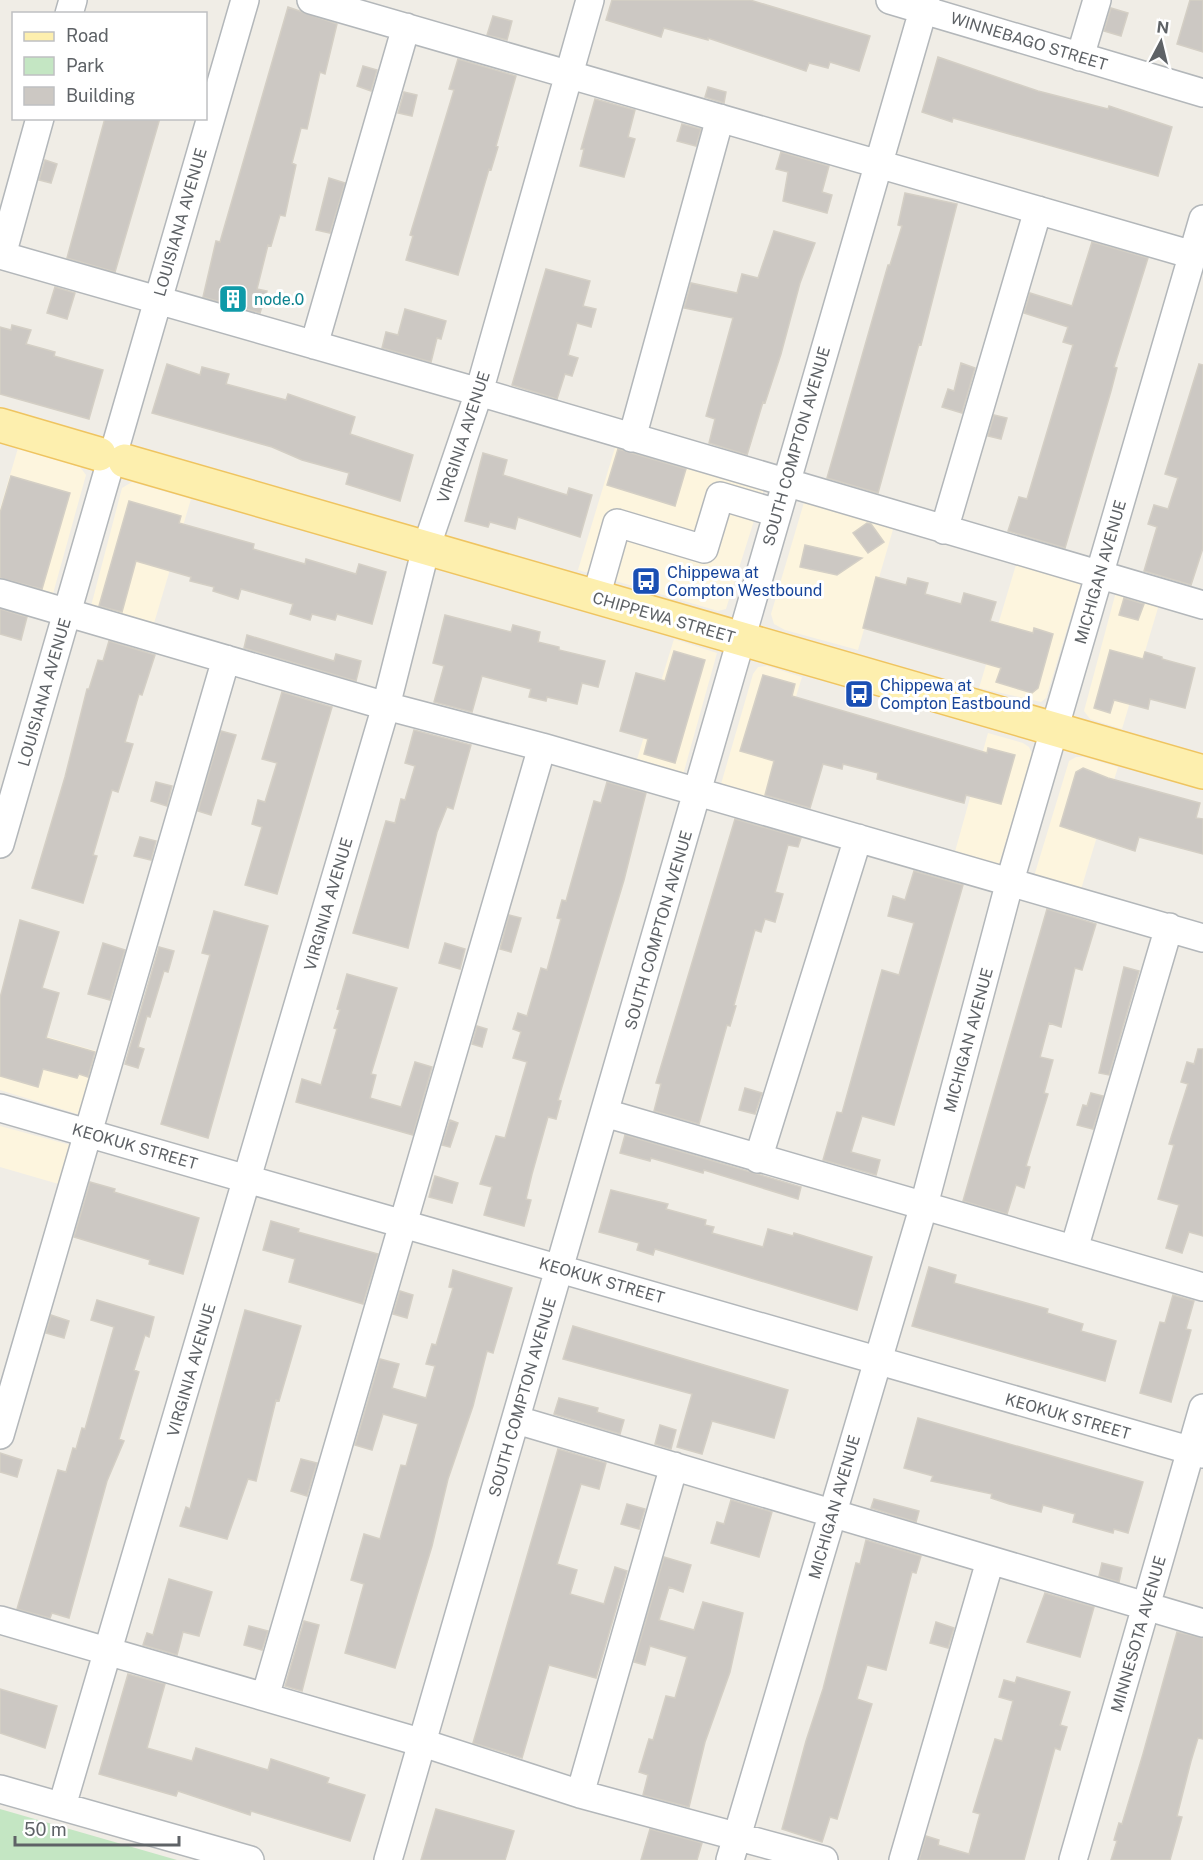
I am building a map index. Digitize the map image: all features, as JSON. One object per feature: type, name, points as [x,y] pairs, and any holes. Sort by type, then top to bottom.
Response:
[{"type":"main road","name":"CHIPPEWA STREET","points":[[0,425],[1203,772]]},
{"type":"street","name":"LOUISIANA AVENUE","points":[[0,844],[10,775],[67,612],[245,0]]},
{"type":"street","points":[[311,0],[1193,255]]},
{"type":"street","name":"VIRGINIA AVENUE","points":[[62,1806],[386,706],[426,548],[479,392],[590,0]]},
{"type":"street","name":"WINNEBAGO STREET","points":[[890,0],[925,4],[1080,57],[1203,93]]},
{"type":"street","points":[[1080,57],[1097,0]]},
{"type":"street","name":"SOUTH COMPTON AVENUE","points":[[388,1860],[925,4]]},
{"type":"street","points":[[314,345],[406,27]]},
{"type":"street","points":[[632,438],[720,118]]},
{"type":"street","points":[[39,120],[1,255],[479,392],[1203,605]]},
{"type":"street","points":[[944,530],[1038,210]]},
{"type":"street","name":"MICHIGAN AVENUE","points":[[734,1848],[924,1204],[1010,881],[1203,219]]},
{"type":"street","points":[[596,597],[617,523],[704,549],[720,496],[777,513]]},
{"type":"street","points":[[0,593],[386,706],[542,747],[697,794],[1010,881],[1203,938]]},
{"type":"street","points":[[0,1434],[226,659]]},
{"type":"street","points":[[265,1697],[542,747]]},
{"type":"street","points":[[758,1159],[858,838]]},
{"type":"street","points":[[1074,1250],[1169,927]]},
{"type":"street","name":"KEOKUK STREET","points":[[0,1107],[1197,1453]]},
{"type":"street","points":[[605,1113],[1203,1287]]},
{"type":"street","name":"MINNESOTA AVENUE","points":[[1073,1860],[1146,1606],[1197,1453],[1203,1408]]},
{"type":"street","points":[[517,1420],[1203,1623]]},
{"type":"street","points":[[580,1794],[674,1466]]},
{"type":"street","points":[[903,1860],[990,1561]]},
{"type":"street","points":[[0,1620],[423,1743],[580,1794],[734,1848],[824,1860]]},
{"type":"street","points":[[0,1789],[250,1860]]},
{"type":"shaded area","points":[[617,441],[765,486],[726,609],[718,611],[578,570]]},
{"type":"shaded area","points":[[18,448],[80,467],[86,475],[51,601],[0,586],[0,509]]},
{"type":"shaded area","points":[[132,482],[191,499],[152,630],[90,610],[122,488]]},
{"type":"shaded area","points":[[805,499],[894,526],[858,650],[785,630],[774,624],[771,614]]},
{"type":"shaded area","points":[[1018,558],[1083,577],[1046,698],[1041,702],[979,688]]},
{"type":"shaded area","points":[[1117,588],[1160,601],[1122,729],[1090,719],[1084,711]]},
{"type":"shaded area","points":[[674,639],[717,653],[681,782],[634,769]]},
{"type":"shaded area","points":[[767,666],[802,677],[763,804],[719,791],[753,674],[758,667]]},
{"type":"shaded area","points":[[988,733],[1023,743],[1029,747],[1032,754],[997,871],[953,859]]},
{"type":"shaded area","points":[[1076,757],[1084,757],[1118,767],[1079,896],[1032,883],[1069,761]]},
{"type":"shaded area","points":[[0,1023],[103,1053],[84,1116],[0,1090]]},
{"type":"shaded area","points":[[0,1126],[74,1146],[62,1185],[0,1167]]},
{"type":"green space","points":[[0,1809],[177,1860],[0,1860]]},
{"type":"building","points":[[612,0],[750,0],[870,36],[859,71],[830,62],[828,68],[809,63],[806,71],[708,38],[708,40],[664,28],[661,37],[606,20]]},
{"type":"building","points":[[1190,0],[1203,0],[1203,52],[1177,44]]},
{"type":"building","points":[[288,7],[337,24],[325,74],[320,72],[307,129],[301,128],[292,163],[296,165],[285,216],[280,215],[271,246],[268,245],[257,289],[267,291],[260,313],[203,297],[216,241],[220,242]]},
{"type":"building","points":[[1111,8],[1128,13],[1121,36],[1104,31]]},
{"type":"building","points":[[493,16],[512,21],[507,40],[487,35]]},
{"type":"building","points":[[938,57],[1038,91],[1108,109],[1109,106],[1172,127],[1158,176],[953,118],[952,122],[922,112]]},
{"type":"building","points":[[458,59],[516,76],[496,146],[498,147],[491,170],[489,169],[458,275],[406,260],[413,236],[410,235],[454,90],[449,89]]},
{"type":"building","points":[[363,66],[377,70],[371,91],[357,86]]},
{"type":"building","points":[[708,87],[726,92],[724,103],[705,97]]},
{"type":"building","points":[[404,92],[417,95],[412,116],[398,113]]},
{"type":"building","points":[[595,99],[635,110],[628,137],[635,139],[624,177],[580,166],[584,149],[581,149]]},
{"type":"building","points":[[104,120],[159,120],[115,272],[67,258]]},
{"type":"building","points":[[682,124],[701,129],[696,146],[677,141]]},
{"type":"building","points":[[781,152],[829,166],[822,192],[832,195],[827,213],[783,201],[788,172],[776,169]]},
{"type":"building","points":[[45,160],[57,164],[51,183],[39,180]]},
{"type":"building","points":[[329,178],[345,183],[330,233],[316,230]]},
{"type":"building","points":[[905,193],[957,204],[921,345],[919,344],[878,493],[827,478],[888,265],[890,265],[902,226],[898,225]]},
{"type":"building","points":[[774,231],[815,243],[800,283],[781,354],[747,455],[709,443],[715,419],[706,416],[733,318],[684,308],[691,283],[737,293],[742,274],[758,278]]},
{"type":"building","points":[[1092,242],[1148,258],[1114,367],[1117,368],[1111,391],[1065,548],[1008,531],[1019,497],[1027,499],[1073,345],[1063,342],[1068,327],[1024,313],[1030,293],[1072,306]]},
{"type":"building","points":[[546,269],[590,281],[583,306],[596,309],[591,327],[577,323],[568,355],[578,358],[572,376],[565,374],[557,399],[512,385]]},
{"type":"building","points":[[55,287],[75,293],[67,319],[47,313]]},
{"type":"building","points":[[405,309],[446,321],[441,339],[437,338],[431,362],[382,348],[386,332],[398,335]]},
{"type":"building","points":[[12,325],[31,330],[26,344],[55,352],[54,356],[103,370],[89,419],[0,394],[0,327],[11,330]]},
{"type":"building","points":[[961,363],[975,368],[962,413],[942,407],[948,389],[954,391]]},
{"type":"building","points":[[167,364],[200,375],[202,367],[229,374],[226,384],[286,400],[288,394],[355,417],[350,434],[413,455],[400,501],[346,484],[349,473],[302,460],[272,447],[152,413]]},
{"type":"building","points":[[1199,364],[1203,365],[1203,548],[1191,585],[1144,571],[1157,527],[1148,524],[1154,505],[1168,509],[1178,478],[1165,474]]},
{"type":"building","points":[[994,415],[1007,418],[1001,439],[988,436]]},
{"type":"building","points":[[618,449],[686,469],[675,506],[607,485]]},
{"type":"building","points":[[483,453],[507,460],[503,475],[567,495],[569,488],[592,495],[580,537],[518,517],[515,529],[490,522],[488,527],[465,521]]},
{"type":"building","points":[[11,476],[70,493],[42,589],[0,578],[0,513]]},
{"type":"building","points":[[129,501],[181,516],[179,523],[254,544],[253,549],[305,564],[306,559],[356,574],[359,564],[386,572],[372,624],[337,614],[335,620],[312,614],[310,620],[290,614],[293,604],[241,589],[238,599],[213,591],[214,587],[190,581],[191,577],[136,561],[122,612],[99,606]]},
{"type":"building","points":[[867,523],[871,524],[884,542],[868,553],[853,533]]},
{"type":"building","points":[[805,545],[862,558],[837,575],[800,567]]},
{"type":"building","points":[[876,577],[906,585],[908,578],[928,583],[925,594],[961,604],[964,593],[996,602],[990,621],[1033,633],[1034,628],[1053,634],[1038,688],[1032,693],[996,682],[1001,668],[863,628]]},
{"type":"building","points":[[1124,598],[1144,604],[1138,620],[1119,615]]},
{"type":"building","points":[[0,609],[27,617],[21,640],[0,634]]},
{"type":"building","points":[[445,615],[511,632],[513,625],[540,632],[538,642],[559,647],[559,650],[605,661],[598,687],[582,683],[577,704],[547,697],[546,701],[529,697],[531,689],[482,676],[472,712],[434,702],[444,666],[433,663]]},
{"type":"building","points":[[247,635],[334,661],[336,654],[361,661],[356,681],[244,648]]},
{"type":"building","points":[[109,641],[155,655],[142,695],[139,694],[125,742],[133,744],[118,792],[112,790],[93,855],[97,856],[83,903],[32,888],[65,777],[87,689],[89,689],[98,660],[103,661]]},
{"type":"building","points":[[1110,650],[1143,659],[1145,652],[1195,668],[1185,708],[1150,699],[1148,709],[1114,700],[1110,713],[1094,708]]},
{"type":"building","points":[[674,651],[705,660],[675,763],[644,754],[648,739],[620,731],[636,673],[665,681]]},
{"type":"building","points":[[763,675],[795,684],[792,696],[987,753],[988,748],[1015,755],[1001,804],[966,795],[964,803],[956,801],[877,779],[878,773],[843,764],[842,769],[823,764],[810,808],[765,795],[774,761],[740,751]]},
{"type":"building","points":[[282,692],[332,707],[277,894],[245,885],[262,827],[252,824],[258,800],[265,802],[277,763],[262,759]]},
{"type":"building","points":[[414,730],[471,745],[453,809],[447,807],[437,832],[408,948],[353,933],[386,821],[395,823],[401,799],[405,800],[415,766],[405,763]]},
{"type":"building","points":[[221,731],[236,735],[211,815],[198,811]]},
{"type":"building","points":[[1083,768],[1108,778],[1200,803],[1196,818],[1203,819],[1203,854],[1139,837],[1135,851],[1060,826],[1076,772]]},
{"type":"building","points":[[156,782],[172,786],[167,806],[151,801]]},
{"type":"building","points":[[607,782],[646,793],[624,880],[558,1100],[561,1101],[556,1119],[548,1117],[526,1199],[531,1200],[524,1226],[484,1215],[492,1187],[480,1184],[496,1136],[505,1138],[527,1062],[513,1058],[521,1032],[513,1029],[518,1013],[527,1016],[541,968],[547,970],[561,919],[557,918],[562,900],[566,901],[594,801],[601,803]]},
{"type":"building","points":[[735,819],[801,838],[798,847],[788,845],[775,892],[783,894],[775,922],[765,919],[761,932],[755,930],[734,1005],[736,1006],[730,1026],[727,1025],[699,1124],[654,1111],[661,1084],[656,1083]]},
{"type":"building","points":[[140,837],[156,841],[151,860],[134,856]]},
{"type":"building","points":[[914,871],[963,885],[894,1125],[862,1116],[851,1152],[880,1160],[876,1175],[823,1160],[837,1112],[842,1113],[882,970],[899,975],[914,923],[888,916],[893,896],[905,900]]},
{"type":"building","points":[[1047,909],[1096,924],[1082,970],[1075,968],[1061,1027],[1049,1023],[1040,1057],[1053,1060],[1044,1093],[1048,1094],[1026,1166],[1030,1167],[1024,1188],[1016,1185],[1007,1214],[963,1201]]},
{"type":"building","points":[[214,911],[268,926],[208,1138],[161,1124],[210,955],[202,953]]},
{"type":"building","points":[[509,915],[521,918],[511,952],[500,949]]},
{"type":"building","points":[[20,920],[59,932],[42,988],[59,993],[46,1038],[95,1052],[88,1077],[79,1074],[77,1078],[43,1069],[38,1087],[0,1076],[0,998]]},
{"type":"building","points":[[103,943],[125,950],[110,1000],[88,994]]},
{"type":"building","points":[[445,943],[465,949],[460,969],[439,963]]},
{"type":"building","points":[[159,947],[174,951],[168,972],[164,971],[150,1017],[147,1016],[138,1047],[144,1049],[138,1068],[125,1064]]},
{"type":"building","points":[[1124,967],[1139,971],[1109,1075],[1099,1073]]},
{"type":"building","points":[[347,974],[397,988],[371,1074],[376,1075],[370,1098],[401,1107],[415,1062],[432,1067],[413,1135],[296,1102],[302,1079],[321,1085],[337,1029],[334,1028],[340,1010],[337,1009]]},
{"type":"building","points":[[477,1026],[487,1029],[482,1047],[472,1044]]},
{"type":"building","points":[[1198,1049],[1203,1049],[1203,1236],[1189,1232],[1182,1253],[1166,1248],[1179,1205],[1158,1199],[1174,1145],[1169,1144],[1188,1084],[1181,1082],[1187,1062],[1194,1064]]},
{"type":"building","points":[[745,1088],[762,1093],[755,1114],[739,1110]]},
{"type":"building","points":[[1091,1093],[1103,1096],[1093,1129],[1077,1125],[1083,1105],[1087,1106]]},
{"type":"building","points":[[450,1120],[458,1123],[450,1147],[442,1145]]},
{"type":"building","points":[[625,1135],[801,1187],[798,1199],[704,1170],[703,1173],[651,1158],[650,1161],[620,1153]]},
{"type":"building","points":[[435,1176],[458,1183],[452,1203],[429,1197]]},
{"type":"building","points":[[90,1182],[115,1189],[114,1192],[199,1218],[183,1274],[149,1264],[150,1260],[74,1237]]},
{"type":"building","points":[[611,1190],[668,1204],[666,1209],[706,1220],[705,1225],[714,1227],[712,1233],[763,1247],[768,1229],[793,1236],[794,1233],[872,1257],[857,1310],[655,1249],[653,1255],[637,1250],[639,1243],[599,1232]]},
{"type":"building","points":[[271,1221],[299,1229],[298,1232],[378,1254],[363,1304],[289,1282],[295,1259],[263,1250]]},
{"type":"building","points":[[929,1267],[956,1275],[954,1283],[1048,1309],[1047,1313],[1083,1324],[1081,1331],[1116,1341],[1105,1381],[912,1326]]},
{"type":"building","points":[[453,1270],[512,1288],[493,1353],[487,1351],[473,1406],[448,1479],[432,1546],[395,1668],[345,1653],[364,1584],[351,1580],[364,1534],[380,1539],[401,1465],[406,1466],[418,1424],[383,1414],[372,1450],[355,1445],[380,1359],[399,1364],[392,1388],[426,1398],[435,1366],[426,1364],[432,1344],[436,1345],[453,1288],[449,1287]]},
{"type":"building","points":[[400,1291],[413,1295],[407,1318],[393,1314]]},
{"type":"building","points":[[1173,1295],[1194,1301],[1186,1329],[1191,1330],[1171,1402],[1140,1393],[1160,1322],[1165,1323]]},
{"type":"building","points":[[97,1300],[154,1317],[149,1337],[145,1335],[134,1370],[139,1372],[119,1439],[124,1441],[107,1481],[69,1618],[52,1613],[50,1618],[17,1609],[58,1470],[66,1472],[73,1448],[76,1449],[82,1428],[85,1429],[114,1327],[91,1320]]},
{"type":"building","points":[[245,1310],[301,1326],[279,1401],[276,1400],[256,1481],[248,1479],[227,1539],[180,1526],[186,1507],[190,1509]]},
{"type":"building","points":[[51,1315],[69,1321],[64,1338],[46,1333]]},
{"type":"building","points":[[573,1326],[788,1390],[774,1438],[712,1421],[702,1454],[677,1447],[692,1394],[563,1359]]},
{"type":"building","points":[[559,1398],[598,1408],[597,1412],[624,1420],[620,1434],[554,1414]]},
{"type":"building","points":[[918,1418],[1143,1482],[1128,1533],[1114,1529],[1113,1533],[1073,1522],[1075,1514],[1043,1505],[1041,1512],[1009,1504],[991,1498],[992,1494],[931,1481],[933,1476],[904,1468]]},
{"type":"building","points":[[660,1425],[676,1430],[671,1449],[655,1444]]},
{"type":"building","points":[[558,1449],[606,1463],[599,1489],[581,1484],[557,1564],[577,1570],[570,1594],[604,1604],[615,1567],[627,1571],[596,1678],[549,1665],[522,1758],[473,1743]]},
{"type":"building","points":[[0,1453],[22,1460],[17,1477],[0,1472]]},
{"type":"building","points":[[301,1459],[317,1463],[307,1496],[291,1491]]},
{"type":"building","points":[[874,1499],[919,1511],[916,1522],[871,1508]]},
{"type":"building","points":[[731,1500],[772,1512],[759,1557],[711,1543],[717,1522],[724,1524]]},
{"type":"building","points":[[627,1504],[645,1509],[639,1529],[621,1524]]},
{"type":"building","points":[[866,1540],[921,1556],[916,1573],[912,1572],[886,1670],[867,1665],[857,1699],[872,1704],[837,1819],[830,1817],[822,1842],[782,1829],[823,1689],[856,1563],[860,1564]]},
{"type":"building","points":[[664,1557],[691,1565],[683,1592],[669,1587],[659,1620],[694,1630],[703,1602],[743,1613],[730,1672],[705,1742],[689,1807],[643,1795],[648,1775],[639,1772],[649,1739],[653,1740],[666,1696],[675,1698],[687,1657],[650,1646],[645,1665],[634,1662]]},
{"type":"building","points":[[1102,1563],[1122,1568],[1119,1582],[1099,1576]]},
{"type":"building","points":[[169,1579],[212,1592],[199,1636],[183,1632],[177,1655],[143,1645],[147,1633],[153,1635]]},
{"type":"building","points":[[1045,1593],[1094,1607],[1080,1657],[1027,1642]]},
{"type":"building","points":[[304,1621],[319,1625],[302,1691],[285,1686]]},
{"type":"building","points":[[936,1622],[954,1628],[948,1648],[930,1643]]},
{"type":"building","points":[[249,1626],[268,1631],[262,1650],[244,1645]]},
{"type":"building","points":[[1177,1632],[1203,1638],[1203,1739],[1198,1738],[1191,1761],[1177,1816],[1182,1817],[1170,1860],[1111,1860],[1117,1841],[1114,1840],[1119,1823],[1122,1824]]},
{"type":"building","points":[[128,1674],[165,1684],[147,1748],[192,1761],[196,1748],[268,1770],[271,1759],[329,1778],[327,1783],[365,1795],[350,1841],[251,1811],[250,1815],[178,1791],[176,1796],[99,1774]]},
{"type":"building","points":[[1017,1677],[1070,1692],[1060,1725],[1067,1727],[1060,1750],[1055,1748],[1024,1860],[919,1860],[926,1836],[939,1840],[938,1845],[969,1854],[980,1814],[973,1812],[995,1739],[1002,1741],[1013,1701],[999,1697],[1004,1680],[1015,1683]]},
{"type":"building","points":[[0,1689],[57,1706],[45,1748],[0,1733]]},
{"type":"building","points":[[436,1809],[514,1831],[505,1860],[421,1860]]},
{"type":"building","points":[[650,1829],[702,1843],[697,1860],[641,1860]]},
{"type":"place","name":"node.0","points":[[233,299]]},
{"type":"place","name":"Chippewa at Compton Westbound","points":[[646,581]]},
{"type":"place","name":"Chippewa at Compton Eastbound","points":[[859,694]]}]
